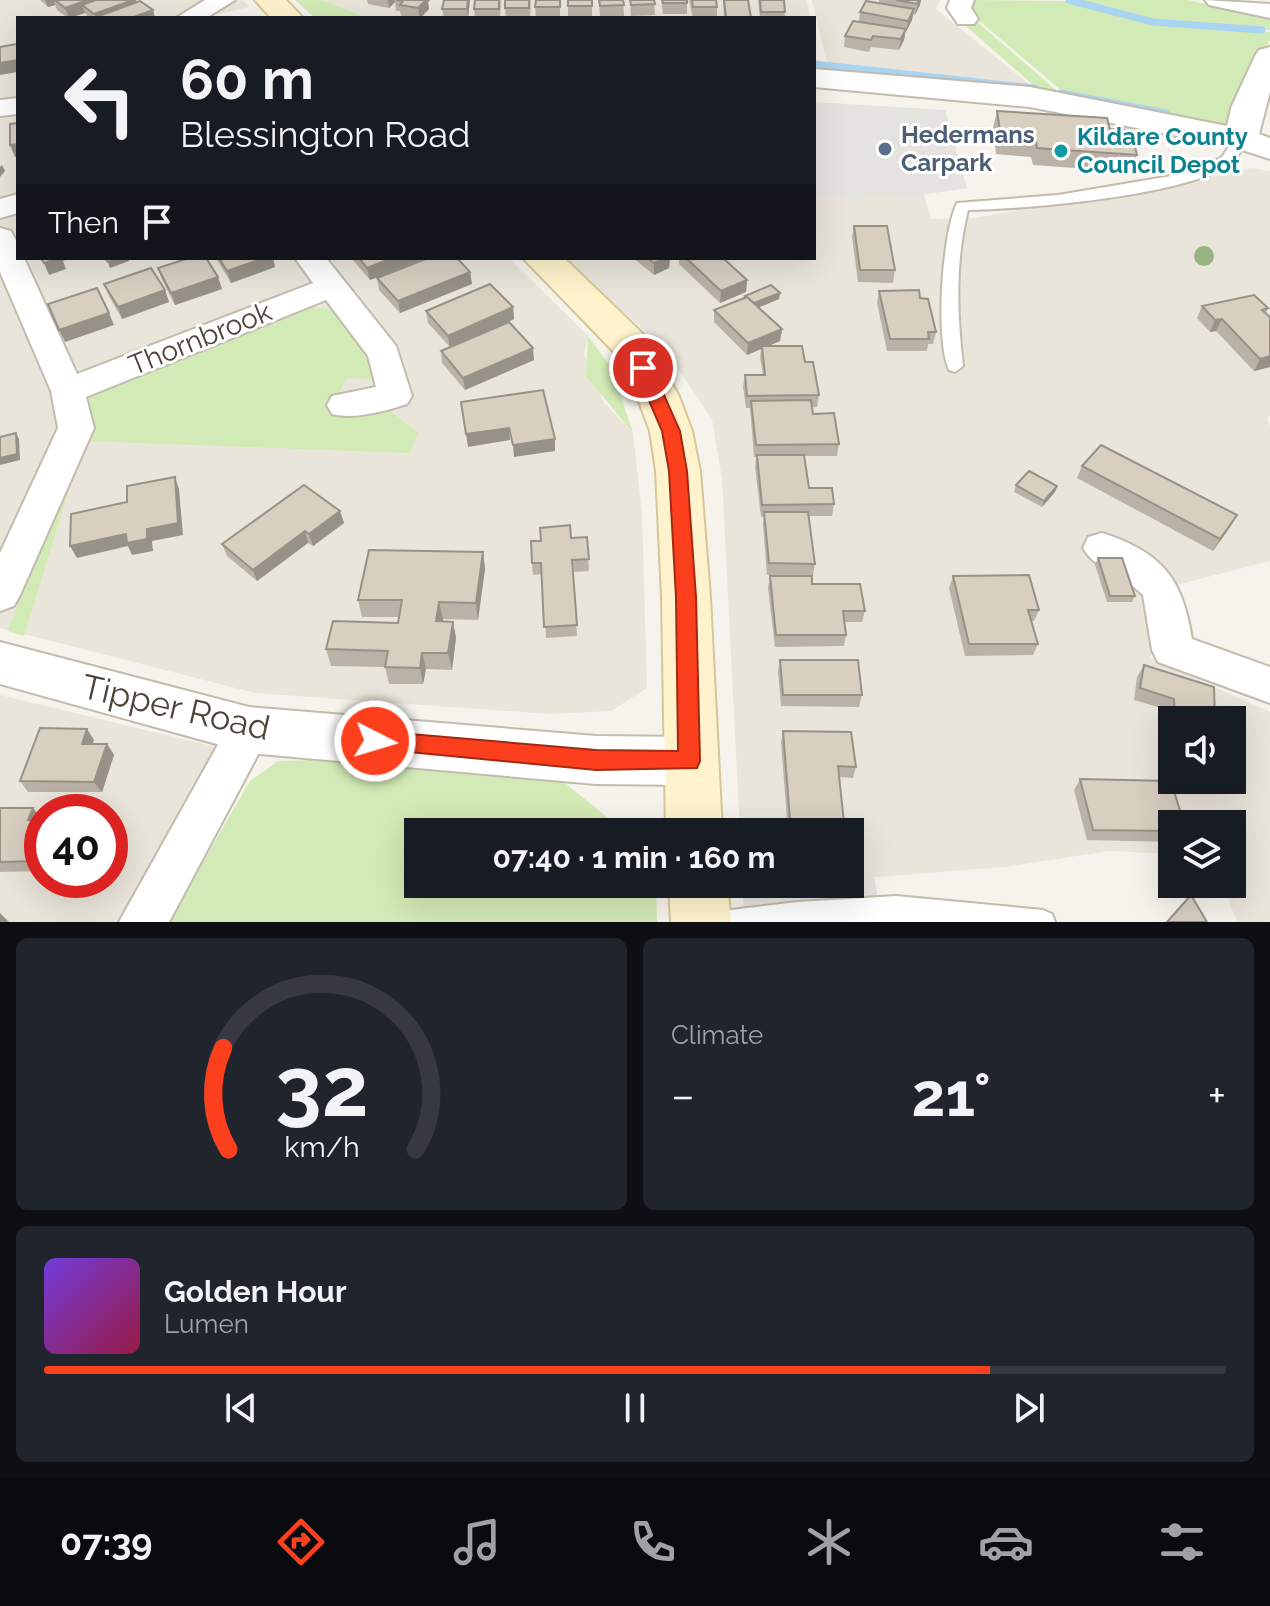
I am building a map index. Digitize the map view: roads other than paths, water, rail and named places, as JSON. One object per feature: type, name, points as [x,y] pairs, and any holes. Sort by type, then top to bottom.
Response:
[{"type":"main road","points":[[269,0],[286,16]]},
{"type":"main road","points":[[544,260],[629,343],[657,394],[671,431],[678,471],[686,597],[693,818]]},
{"type":"main road","points":[[699,898],[701,922]]},
{"type":"street","points":[[1217,0],[1270,11]]},
{"type":"street","points":[[191,16],[214,1]]},
{"type":"street","points":[[816,78],[1030,97],[1256,144],[1247,108],[1270,56]]},
{"type":"street","points":[[0,237],[68,391],[76,428],[0,595]]},
{"type":"street","points":[[312,260],[384,354],[395,396],[344,405]]},
{"type":"street","name":"Thornbrook","points":[[68,391],[333,286]]},
{"type":"street","points":[[1102,548],[1154,578],[1165,594],[1173,650],[1270,685]]},
{"type":"street","name":"Tipper Road","points":[[0,663],[249,730],[596,760],[689,761]]},
{"type":"street","points":[[143,922],[249,730]]},
{"type":"lane","points":[[962,206],[1059,201],[1181,178],[1226,161],[1256,144]]},
{"type":"lane","points":[[949,192],[962,206]]},
{"type":"lane","points":[[955,366],[950,324],[953,235],[962,206]]},
{"type":"lane","points":[[731,922],[896,908],[1043,922]]},
{"type":"waterway","points":[[1069,0],[1153,22],[1262,30]]},
{"type":"waterway","points":[[816,64],[1034,88]]},
{"type":"waterway","points":[[1061,93],[1166,113]]},
{"type":"place","name":"Hedermans Carpark","points":[[885,149]]},
{"type":"place","name":"Kildare County Council Depot","points":[[1061,151]]}]
